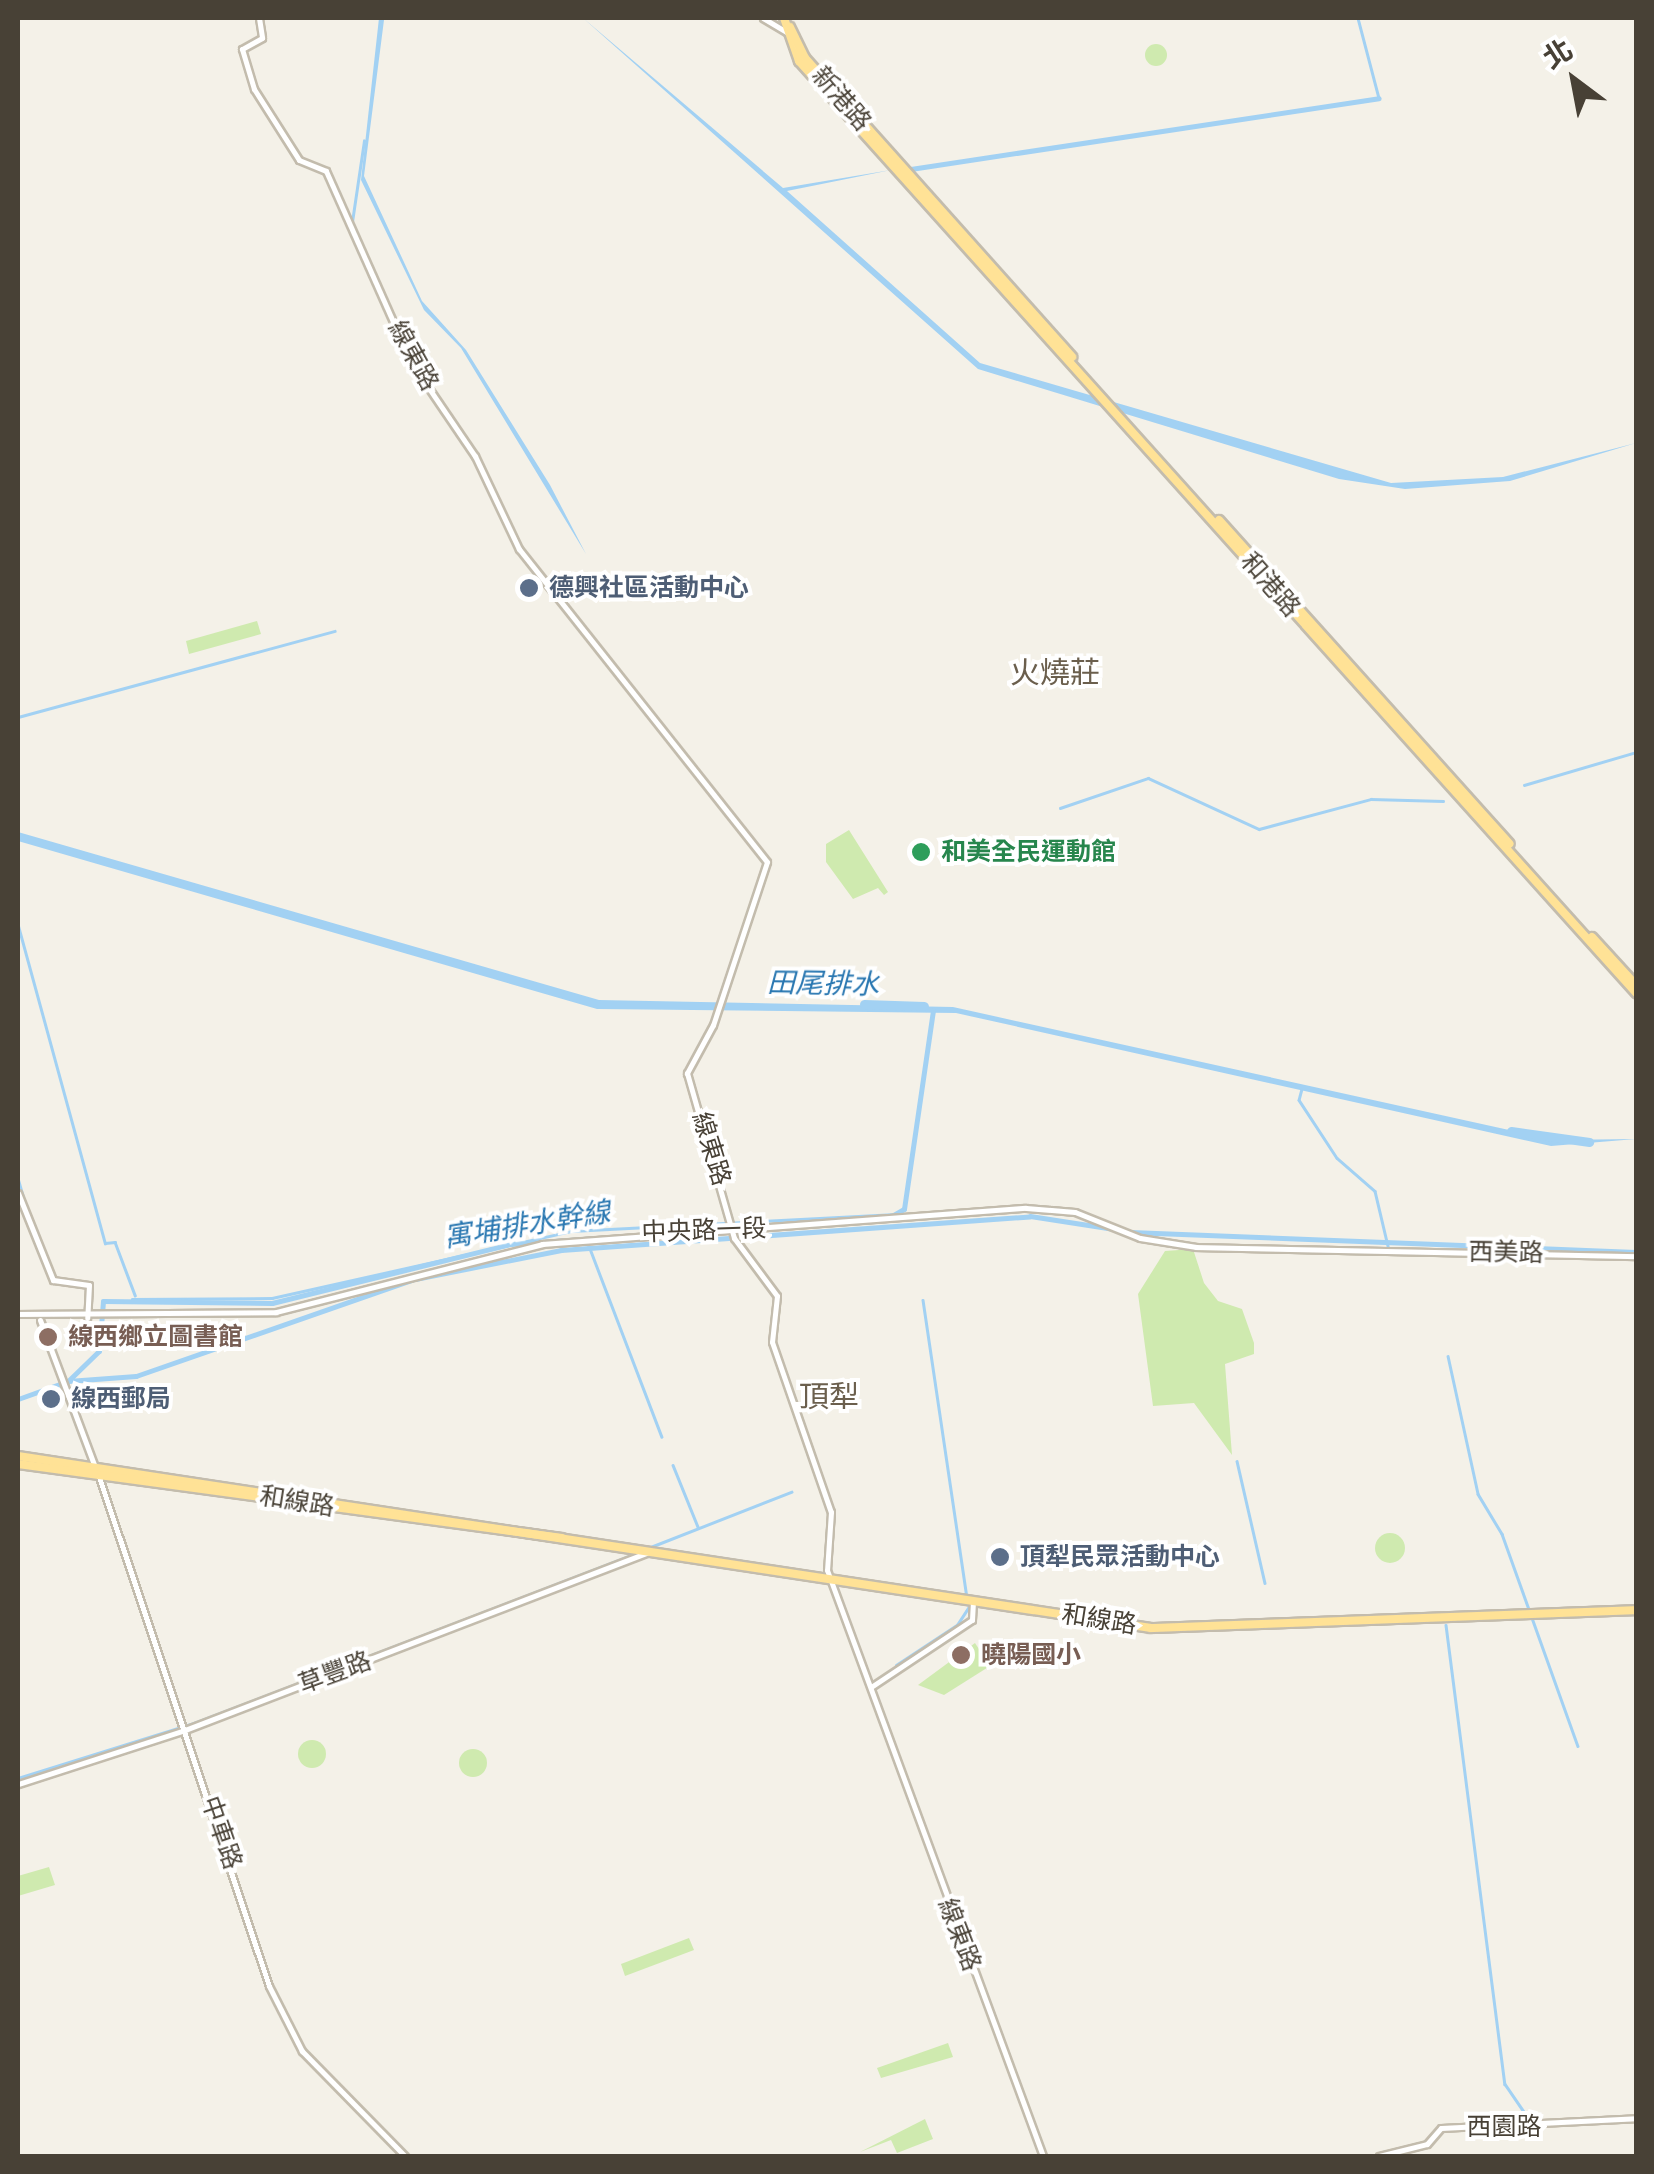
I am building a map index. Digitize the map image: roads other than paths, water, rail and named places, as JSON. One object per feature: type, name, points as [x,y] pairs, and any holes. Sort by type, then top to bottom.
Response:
[{"type":"main road","points":[[786,18],[788,34]]},
{"type":"main road","name":"新港路","points":[[788,34],[905,176]]},
{"type":"main road","name":"和港路","points":[[905,176],[1116,407],[1636,993]]},
{"type":"main road","name":"和港路","points":[[1343,663],[1636,986]]},
{"type":"main road","name":"和線路","points":[[18,1456],[94,1462],[249,1490],[1151,1628],[1636,1610]]},
{"type":"main road","name":"和線路","points":[[18,1464],[249,1490]]},
{"type":"street","name":"線東路","points":[[259,18],[262,38],[242,49],[247,74],[299,160],[326,171],[344,228],[530,567],[767,862],[717,1012],[687,1074],[734,1233],[777,1296],[772,1342],[826,1488],[830,1578],[1044,2156]]},
{"type":"street","name":"新港路","points":[[763,18],[788,34]]},
{"type":"street","points":[[18,1193],[53,1280],[88,1285],[87,1318]]},
{"type":"street","name":"中央路一段","points":[[18,1314],[40,1320],[276,1312],[542,1244],[636,1232],[734,1233],[1026,1208],[1089,1216],[1112,1230],[1196,1247],[1375,1251]]},
{"type":"street","name":"西美路","points":[[1375,1251],[1636,1256]]},
{"type":"street","points":[[40,1320],[97,1473]]},
{"type":"street","name":"中車路","points":[[97,1473],[294,2040],[405,2156]]},
{"type":"street","name":"草豐路","points":[[18,1784],[185,1730],[649,1552]]},
{"type":"street","points":[[870,1687],[972,1620],[974,1601]]},
{"type":"street","name":"西園路","points":[[1378,2156],[1427,2144],[1442,2128],[1636,2118]]},
{"type":"water","points":[[379,18],[393,18],[384,20],[364,176],[422,301],[466,350],[550,485],[586,554],[461,348],[424,310],[361,180]]},
{"type":"water","points":[[583,18],[783,188],[891,170],[787,191],[980,363],[1391,483],[1503,477],[1636,443],[1510,481],[1405,489],[1339,479],[978,369]]},
{"type":"water","points":[[18,832],[599,1000],[953,1007],[1554,1140],[1636,1139],[1551,1146],[956,1013],[597,1009],[18,841]]},
{"type":"waterway","points":[[1358,18],[1379,98]]},
{"type":"waterway","points":[[904,170],[1379,98]]},
{"type":"waterway","points":[[352,222],[364,141]]},
{"type":"waterway","points":[[18,717],[335,631]]},
{"type":"waterway","points":[[1524,785],[1636,752]]},
{"type":"waterway","points":[[1060,808],[1148,778],[1259,829],[1371,799],[1443,801]]},
{"type":"waterway","points":[[18,924],[105,1243],[115,1242],[135,1295]]},
{"type":"waterway","name":"田尾排水","points":[[864,1004],[924,1006]]},
{"type":"waterway","name":"寓埔排水幹線","points":[[890,1217],[904,1209],[933,1010]]},
{"type":"waterway","points":[[1302,1089],[1299,1100],[1337,1158],[1375,1191],[1388,1246]]},
{"type":"waterway","name":"田尾排水","points":[[1511,1131],[1589,1142]]},
{"type":"waterway","points":[[18,1178],[28,1213]]},
{"type":"waterway","name":"寓埔排水幹線","points":[[132,1299],[272,1298],[571,1231],[892,1214]]},
{"type":"waterway","points":[[68,1381],[136,1376],[415,1279],[561,1250],[1030,1216],[1114,1229]]},
{"type":"waterway","name":"寓埔排水幹線","points":[[805,1222],[844,1219]]},
{"type":"waterway","name":"寓埔排水幹線","points":[[18,1399],[68,1381],[99,1351],[103,1301],[272,1303],[511,1244],[695,1231]]},
{"type":"waterway","points":[[1130,1232],[1636,1252]]},
{"type":"waterway","points":[[589,1246],[662,1437]]},
{"type":"waterway","points":[[923,1300],[967,1598]]},
{"type":"waterway","points":[[1448,1356],[1478,1494],[1502,1534],[1578,1746]]},
{"type":"waterway","points":[[1237,1461],[1265,1583]]},
{"type":"waterway","points":[[673,1465],[698,1527]]},
{"type":"waterway","points":[[648,1548],[791,1492]]},
{"type":"waterway","points":[[18,1778],[194,1723],[636,1553]]},
{"type":"waterway","points":[[896,1665],[957,1625],[970,1605]]},
{"type":"waterway","points":[[1446,1625],[1505,2084],[1529,2119]]},
{"type":"place","name":"德興社區活動中心","points":[[529,588]]},
{"type":"place","name":"和美全民運動館","points":[[921,852]]},
{"type":"place","name":"線西鄉立圖書館","points":[[48,1337]]},
{"type":"place","name":"線西郵局","points":[[51,1399]]},
{"type":"place","name":"頂犁民眾活動中心","points":[[1000,1557]]},
{"type":"place","name":"曉陽國小","points":[[961,1655]]},
{"type":"district","name":"火燒莊","points":[[1055,674]]},
{"type":"district","name":"頂犁","points":[[829,1398]]}]
